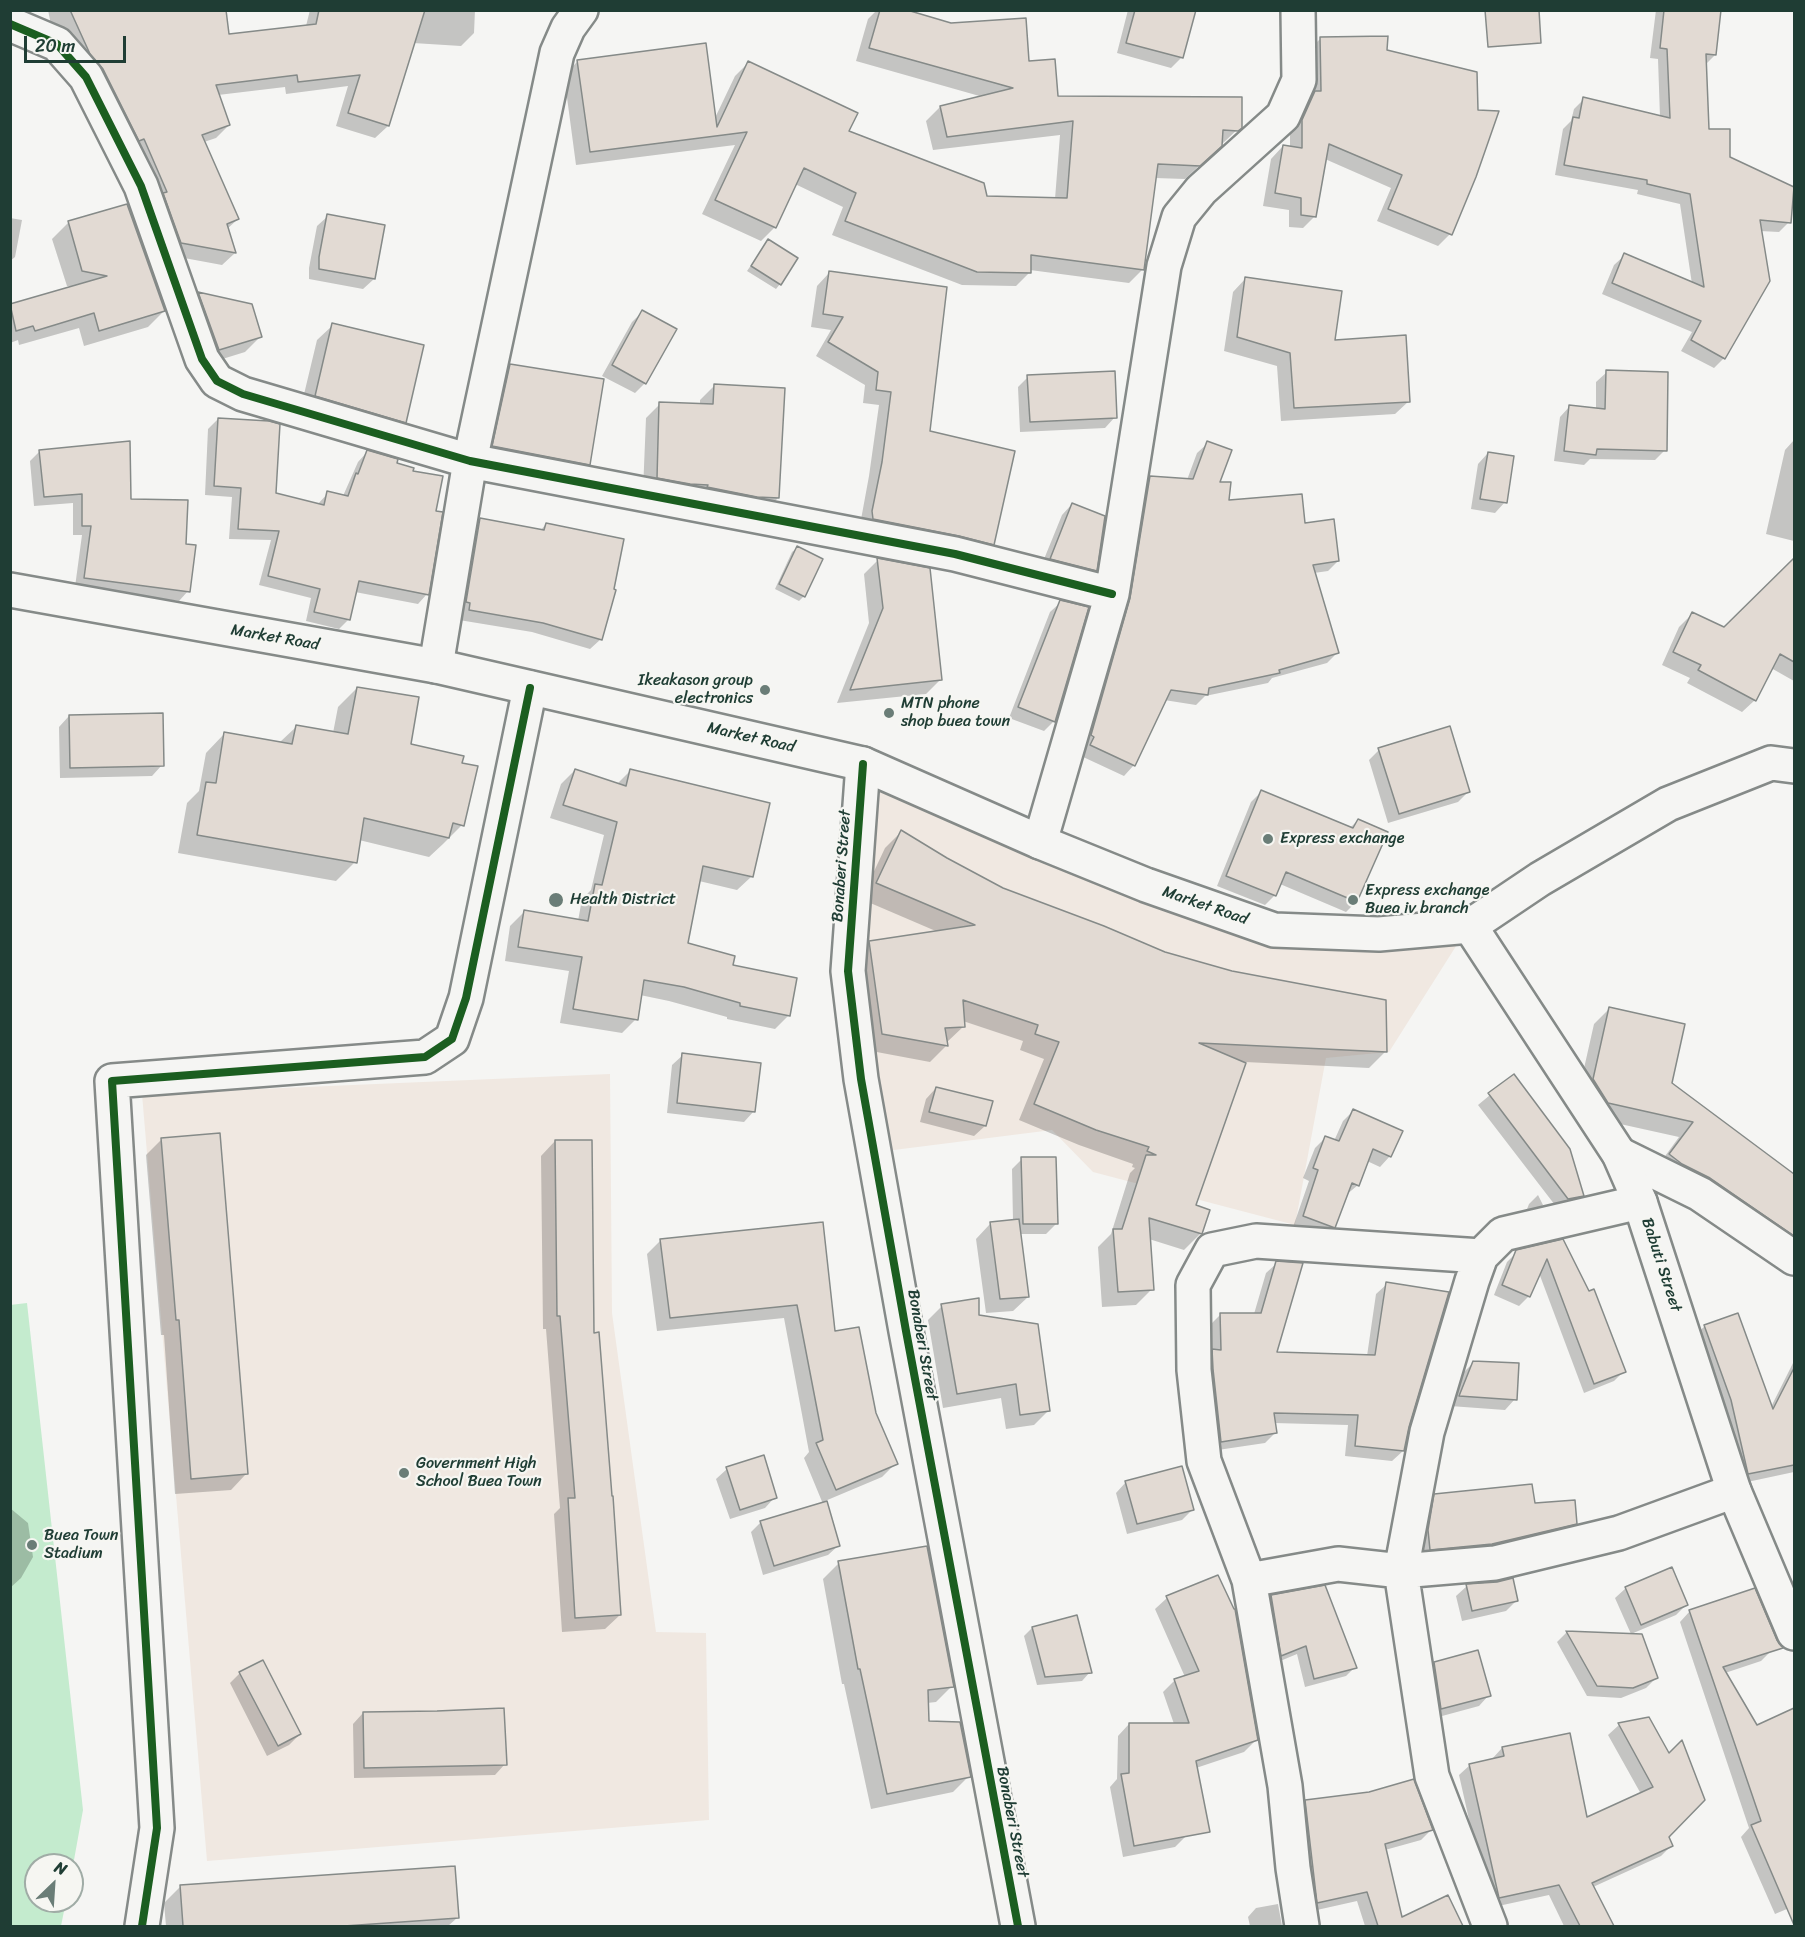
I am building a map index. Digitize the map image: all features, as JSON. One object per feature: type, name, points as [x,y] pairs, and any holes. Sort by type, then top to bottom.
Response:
[{"type":"street","points":[[436,666],[470,461],[557,52],[568,28],[581,10]]},
{"type":"street","points":[[1040,842],[1112,594],[1164,266],[1179,217],[1201,190],[1283,116],[1299,80],[1298,10]]},
{"type":"street","points":[[10,24],[57,44],[86,77],[141,186],[202,359],[217,381],[243,394],[470,461],[955,554],[1112,594]]},
{"type":"street","name":"Market Road","points":[[10,590],[436,666],[863,764],[1040,842],[1146,885],[1274,930],[1379,934],[1470,926]]},
{"type":"street","points":[[141,1926],[157,1828],[112,1081],[425,1057],[452,1039],[466,998],[530,688]]},
{"type":"street","points":[[1470,926],[1540,879],[1668,804],[1771,763],[1794,766]]},
{"type":"street","name":"Bonaberi Street","points":[[863,764],[848,971],[861,1079],[1018,1926]]},
{"type":"street","name":"Babuti Street","points":[[1470,926],[1619,1154],[1640,1202],[1734,1491],[1794,1633]]},
{"type":"street","points":[[1619,1154],[1700,1194],[1794,1258]]},
{"type":"street","points":[[1490,1926],[1432,1776],[1401,1571],[1427,1432],[1481,1257],[1503,1234],[1640,1202]]},
{"type":"street","points":[[1302,1926],[1293,1868],[1285,1786],[1249,1580],[1204,1461],[1194,1370],[1193,1285],[1212,1250],[1256,1241],[1481,1257]]},
{"type":"street","points":[[1249,1580],[1338,1564],[1401,1571],[1495,1563],[1619,1533],[1734,1491]]},
{"type":"shaded area","points":[[868,779],[1196,919],[1458,943],[1389,1052],[1326,1058],[1295,1225],[1093,1172],[1052,1130],[886,1151],[854,959]]},
{"type":"shaded area","name":"Government High School Buea Town","points":[[610,1074],[612,1313],[656,1632],[706,1633],[709,1820],[207,1861],[142,1094]]},
{"type":"green space","name":"Buea Town Stadium","points":[[27,1303],[83,1810],[75,1853],[24,1853],[24,1913],[64,1913],[61,1926],[11,1926],[10,1305]]},
{"type":"building","points":[[70,10],[226,10],[229,34],[316,24],[319,10],[425,10],[389,126],[348,113],[360,75],[298,82],[297,75],[216,85],[230,125],[202,135],[239,219],[227,224],[236,253],[181,243],[163,193],[167,192],[144,139],[139,141],[103,69],[90,54]]},
{"type":"building","points":[[880,10],[907,10],[951,23],[1026,18],[1029,61],[1055,59],[1058,96],[1242,97],[1242,128],[1238,131],[1223,130],[1222,146],[1200,166],[1158,164],[1144,270],[1031,255],[1031,273],[977,272],[845,221],[856,193],[804,168],[776,228],[715,200],[747,132],[590,152],[577,60],[706,43],[717,127],[748,61],[858,113],[849,131],[984,183],[987,196],[1067,198],[1073,121],[947,137],[940,106],[1013,88],[869,48]]},
{"type":"building","points":[[1135,10],[1196,10],[1183,58],[1126,43]]},
{"type":"building","points":[[1485,10],[1539,10],[1541,43],[1488,47]]},
{"type":"building","points":[[1664,10],[1721,10],[1716,55],[1706,54],[1709,129],[1730,129],[1730,157],[1794,187],[1791,223],[1760,220],[1770,281],[1725,359],[1691,340],[1701,321],[1612,283],[1624,253],[1704,287],[1690,194],[1647,184],[1647,180],[1564,165],[1573,117],[1579,118],[1583,97],[1670,118],[1667,49],[1660,48]]},
{"type":"building","points":[[1388,36],[1387,50],[1477,72],[1478,110],[1499,111],[1476,177],[1452,235],[1388,209],[1402,175],[1329,144],[1316,217],[1301,215],[1301,198],[1275,193],[1283,145],[1302,148],[1302,120],[1315,91],[1321,91],[1320,37]]},
{"type":"building","points":[[127,204],[165,311],[99,331],[94,313],[35,331],[33,326],[16,331],[10,304],[107,276],[82,271],[68,221]]},
{"type":"building","points":[[327,214],[385,225],[375,279],[319,269]]},
{"type":"building","points":[[768,239],[798,258],[781,285],[751,266]]},
{"type":"building","points":[[829,271],[947,287],[930,431],[1015,451],[994,545],[873,519],[872,511],[882,462],[891,392],[876,390],[878,372],[828,342],[843,317],[823,314]]},
{"type":"building","points":[[1245,277],[1342,291],[1335,340],[1406,335],[1410,402],[1294,408],[1290,353],[1237,337]]},
{"type":"building","points":[[198,292],[252,304],[262,337],[219,350]]},
{"type":"building","points":[[642,310],[677,329],[646,384],[612,365]]},
{"type":"building","points":[[332,323],[424,345],[406,423],[315,396]]},
{"type":"building","points":[[510,364],[604,379],[590,465],[492,446]]},
{"type":"building","points":[[1606,370],[1668,372],[1667,451],[1597,449],[1596,455],[1564,451],[1569,405],[1605,409]]},
{"type":"building","points":[[1115,371],[1117,418],[1030,422],[1027,375]]},
{"type":"building","points":[[714,384],[785,388],[779,498],[757,497],[707,487],[708,485],[657,478],[659,402],[713,404]]},
{"type":"building","points":[[218,418],[269,421],[280,424],[276,493],[324,505],[327,491],[348,496],[367,450],[398,459],[397,463],[414,468],[413,471],[443,476],[436,511],[443,512],[429,595],[359,581],[350,620],[314,612],[320,589],[268,576],[279,531],[238,529],[241,488],[214,486]]},
{"type":"building","points":[[130,441],[131,499],[188,500],[186,544],[196,545],[190,592],[84,578],[91,526],[82,526],[82,494],[44,497],[39,450]]},
{"type":"building","points":[[1207,441],[1232,450],[1220,482],[1231,482],[1229,500],[1302,494],[1305,523],[1334,519],[1339,561],[1313,565],[1339,653],[1279,670],[1280,673],[1209,688],[1208,695],[1171,690],[1135,766],[1090,745],[1094,737],[1091,735],[1130,598],[1150,476],[1193,479]]},
{"type":"building","points":[[1488,452],[1514,456],[1507,503],[1480,499]]},
{"type":"building","points":[[1072,503],[1105,516],[1097,571],[1050,559]]},
{"type":"building","points":[[480,518],[544,530],[546,523],[624,539],[614,589],[616,590],[602,640],[543,623],[469,610],[470,603],[466,602]]},
{"type":"building","points":[[797,546],[823,559],[805,597],[779,584]]},
{"type":"building","points":[[877,558],[930,568],[942,680],[850,690],[883,608]]},
{"type":"building","points":[[1794,558],[1794,662],[1780,654],[1756,701],[1698,670],[1701,665],[1673,652],[1692,612],[1724,627]]},
{"type":"building","points":[[1060,600],[1089,607],[1055,722],[1018,707]]},
{"type":"building","points":[[357,687],[419,697],[411,744],[464,756],[462,763],[478,766],[464,826],[453,823],[449,838],[364,818],[357,863],[197,835],[206,782],[216,783],[224,732],[292,744],[296,725],[348,734]]},
{"type":"building","points":[[163,713],[164,766],[70,768],[69,715]]},
{"type":"building","points":[[1450,726],[1470,792],[1399,814],[1378,748]]},
{"type":"building","points":[[575,769],[626,786],[630,769],[770,803],[753,877],[703,866],[688,943],[735,956],[733,965],[797,978],[790,1016],[740,1006],[740,1003],[684,987],[644,980],[638,1020],[573,1009],[582,957],[518,947],[524,910],[588,921],[595,884],[602,885],[617,822],[563,805]]},
{"type":"building","points":[[1261,790],[1353,828],[1358,819],[1388,832],[1357,902],[1286,872],[1276,896],[1226,876]]},
{"type":"building","points":[[901,830],[1003,888],[1165,952],[1232,971],[1386,1000],[1387,1052],[1199,1043],[1246,1063],[1196,1205],[1210,1210],[1202,1234],[1149,1218],[1154,1290],[1118,1292],[1113,1229],[1122,1229],[1146,1155],[1156,1155],[1147,1151],[1149,1147],[1096,1130],[1034,1104],[1059,1042],[1035,1034],[1038,1025],[963,1000],[965,1027],[945,1028],[948,1046],[882,1034],[869,941],[975,925],[876,883]]},
{"type":"building","points":[[1609,1007],[1685,1024],[1672,1083],[1794,1174],[1794,1236],[1710,1178],[1682,1164],[1669,1154],[1693,1122],[1608,1103],[1593,1079]]},
{"type":"building","points":[[682,1053],[761,1063],[755,1112],[677,1103]]},
{"type":"building","points":[[1514,1074],[1570,1149],[1584,1196],[1568,1199],[1488,1093]]},
{"type":"building","points":[[936,1087],[993,1101],[986,1126],[929,1112]]},
{"type":"building","points":[[1353,1109],[1403,1131],[1391,1157],[1373,1149],[1359,1186],[1352,1183],[1335,1228],[1303,1216],[1318,1170],[1313,1168],[1325,1136],[1339,1141]]},
{"type":"building","points":[[220,1133],[248,1474],[191,1479],[179,1320],[176,1320],[161,1138]]},
{"type":"building","points":[[555,1140],[592,1140],[594,1333],[599,1332],[621,1615],[575,1618],[568,1498],[575,1498],[560,1316],[557,1316]]},
{"type":"building","points":[[1021,1157],[1056,1157],[1058,1224],[1023,1224]]},
{"type":"building","points":[[1019,1219],[1029,1297],[1000,1299],[990,1222]]},
{"type":"building","points":[[823,1222],[835,1331],[859,1327],[876,1413],[898,1464],[836,1490],[816,1443],[823,1440],[797,1305],[670,1318],[660,1239]]},
{"type":"building","points":[[1563,1239],[1589,1291],[1594,1289],[1626,1372],[1594,1384],[1547,1259],[1530,1297],[1502,1285],[1516,1250]]},
{"type":"building","points":[[1276,1261],[1303,1263],[1277,1352],[1375,1355],[1386,1282],[1449,1292],[1404,1451],[1355,1446],[1358,1415],[1274,1413],[1277,1433],[1221,1442],[1212,1349],[1221,1350],[1220,1313],[1261,1313]]},
{"type":"building","points":[[979,1298],[979,1315],[1038,1324],[1050,1411],[1020,1415],[1016,1384],[957,1394],[941,1304]]},
{"type":"building","points":[[1738,1313],[1773,1409],[1794,1368],[1794,1465],[1748,1474],[1731,1400],[1704,1325]]},
{"type":"building","points":[[1473,1361],[1519,1363],[1517,1400],[1459,1396]]},
{"type":"building","points":[[764,1455],[777,1498],[740,1510],[726,1467]]},
{"type":"building","points":[[1182,1466],[1194,1510],[1137,1524],[1125,1481]]},
{"type":"building","points":[[1532,1484],[1535,1503],[1575,1500],[1577,1524],[1492,1544],[1430,1550],[1428,1530],[1434,1494]]},
{"type":"building","points":[[827,1501],[840,1546],[774,1566],[760,1521]]},
{"type":"building","points":[[927,1546],[954,1687],[928,1690],[929,1721],[960,1722],[971,1777],[887,1794],[860,1669],[858,1669],[838,1561]]},
{"type":"building","points":[[1672,1567],[1688,1605],[1641,1625],[1625,1587]]},
{"type":"building","points":[[1218,1575],[1235,1609],[1258,1740],[1196,1761],[1210,1832],[1134,1846],[1121,1774],[1129,1773],[1129,1723],[1189,1723],[1174,1679],[1199,1671],[1166,1596]]},
{"type":"building","points":[[1513,1578],[1518,1601],[1472,1611],[1466,1584],[1497,1582]]},
{"type":"building","points":[[1325,1585],[1357,1668],[1314,1679],[1306,1646],[1281,1656],[1271,1595]]},
{"type":"building","points":[[1755,1588],[1777,1640],[1783,1648],[1723,1667],[1757,1725],[1794,1708],[1794,1925],[1751,1825],[1761,1821],[1689,1610]]},
{"type":"building","points":[[1077,1615],[1092,1673],[1045,1677],[1032,1627]]},
{"type":"building","points":[[1566,1631],[1642,1634],[1658,1678],[1633,1688],[1597,1686]]},
{"type":"building","points":[[1478,1650],[1491,1696],[1441,1709],[1434,1662]]},
{"type":"building","points":[[263,1660],[301,1734],[278,1746],[239,1672]]},
{"type":"building","points":[[504,1708],[507,1765],[364,1768],[363,1712]]},
{"type":"building","points":[[1649,1717],[1669,1753],[1682,1740],[1705,1800],[1669,1837],[1673,1846],[1592,1883],[1614,1926],[1580,1926],[1559,1885],[1499,1898],[1469,1764],[1504,1756],[1502,1747],[1570,1733],[1587,1817],[1653,1787],[1618,1723]]},
{"type":"building","points":[[1414,1779],[1433,1830],[1385,1844],[1402,1917],[1448,1895],[1463,1926],[1378,1926],[1367,1892],[1317,1903],[1305,1800],[1369,1792]]},
{"type":"building","points":[[455,1866],[459,1918],[344,1926],[183,1926],[180,1885]]},
{"type":"cycle path","points":[[10,24],[57,44],[86,77],[141,186],[202,359],[217,381],[243,394],[470,461],[955,554],[1112,594]]},
{"type":"cycle path","points":[[142,1926],[157,1828],[112,1081],[425,1057],[452,1039],[466,998],[530,688]]},
{"type":"cycle path","points":[[863,764],[848,971],[861,1079],[1018,1926]]},
{"type":"place","name":"Ikeakason group electronics","points":[[765,690]]},
{"type":"place","name":"MTN phone shop buea town","points":[[889,713]]},
{"type":"place","name":"Express exchange","points":[[1268,839]]},
{"type":"place","name":"Health District","points":[[556,900]]},
{"type":"place","name":"Express exchange Buea iv branch","points":[[1353,900]]},
{"type":"place","name":"Government High School Buea Town","points":[[404,1473]]},
{"type":"place","name":"Buea Town Stadium","points":[[32,1545]]}]
